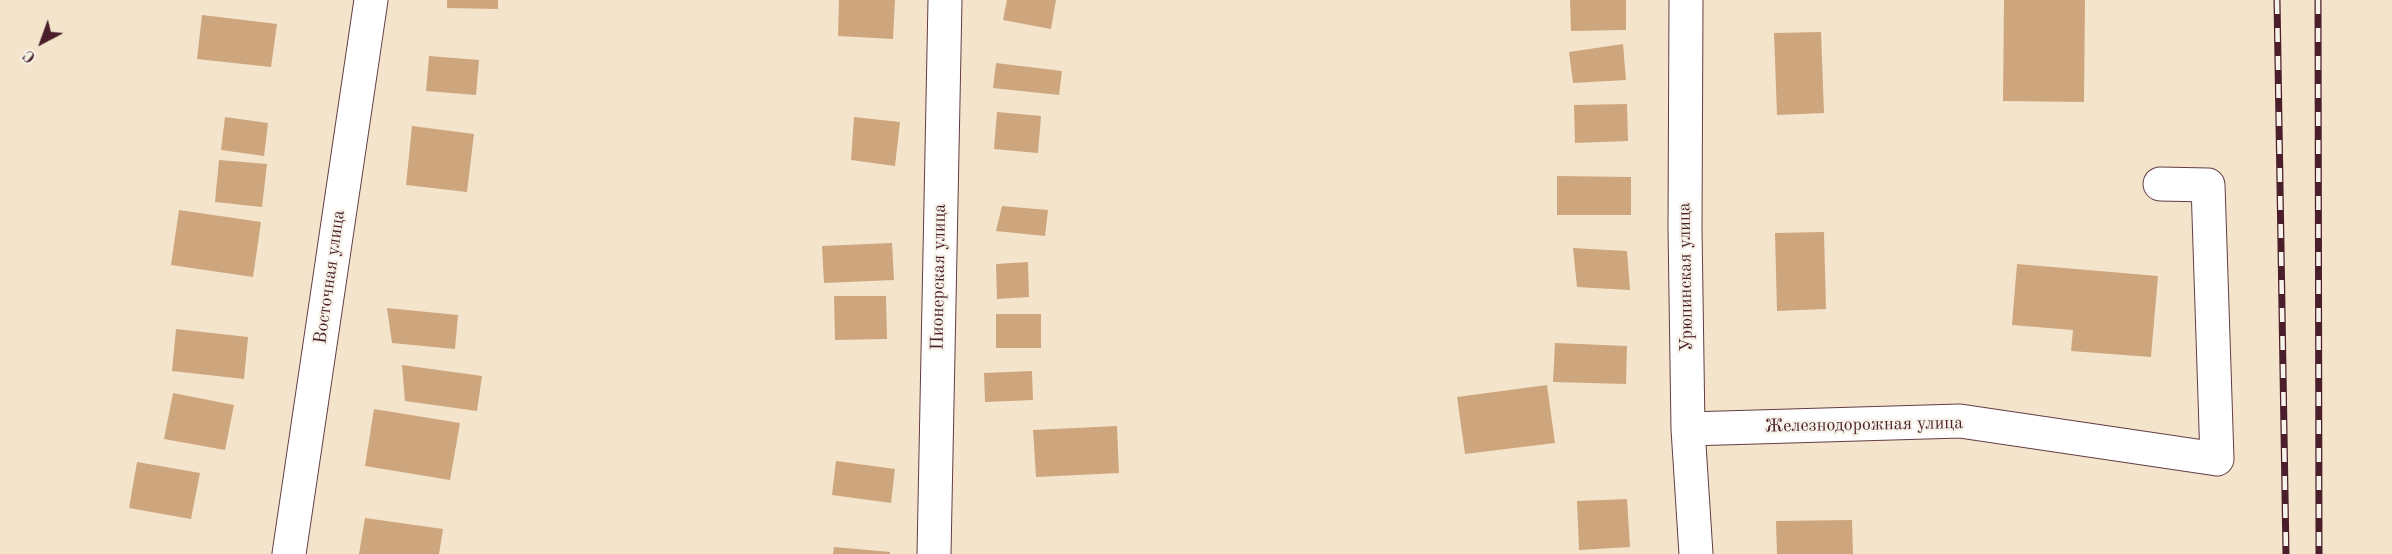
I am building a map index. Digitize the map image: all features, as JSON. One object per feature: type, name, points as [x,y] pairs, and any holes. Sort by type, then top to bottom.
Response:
[{"type":"street","name":"Восточная улица","points":[[289,554],[371,0]]},
{"type":"street","name":"Пионерская улица","points":[[934,554],[945,0]]},
{"type":"street","name":"Урюпинская улица","points":[[1686,0],[1685,228],[1688,429],[1696,554]]},
{"type":"street","name":"Железнодорожная улица","points":[[1688,429],[1960,421],[2217,459],[2208,186],[2160,184]]},
{"type":"building","points":[[447,0],[498,0],[498,9],[447,8]]},
{"type":"building","points":[[839,0],[895,0],[893,39],[838,36]]},
{"type":"building","points":[[1007,0],[1056,0],[1051,29],[1003,20]]},
{"type":"building","points":[[1570,0],[1626,0],[1626,30],[1571,31]]},
{"type":"building","points":[[2004,0],[2085,0],[2084,102],[2003,101]]},
{"type":"building","points":[[202,15],[277,24],[271,67],[197,59]]},
{"type":"building","points":[[1821,32],[1824,113],[1777,115],[1774,33]]},
{"type":"building","points":[[1623,44],[1626,80],[1573,83],[1569,52]]},
{"type":"building","points":[[429,56],[479,60],[476,95],[426,91]]},
{"type":"building","points":[[996,63],[1062,71],[1059,95],[993,88]]},
{"type":"building","points":[[1627,104],[1628,141],[1575,143],[1574,105]]},
{"type":"building","points":[[997,112],[1041,116],[1038,153],[994,149]]},
{"type":"building","points":[[225,117],[268,123],[264,156],[221,150]]},
{"type":"building","points":[[854,117],[900,122],[895,166],[851,160]]},
{"type":"building","points":[[412,126],[474,134],[467,192],[406,185]]},
{"type":"building","points":[[219,160],[267,164],[262,207],[215,202]]},
{"type":"building","points":[[1557,176],[1631,177],[1631,215],[1557,215]]},
{"type":"building","points":[[1002,206],[1048,210],[1045,236],[996,231]]},
{"type":"building","points":[[179,210],[261,222],[253,277],[171,265]]},
{"type":"building","points":[[1824,232],[1826,309],[1777,311],[1775,233]]},
{"type":"building","points":[[892,243],[894,280],[824,283],[822,246]]},
{"type":"building","points":[[1573,248],[1627,251],[1630,290],[1577,287]]},
{"type":"building","points":[[1028,262],[1029,297],[997,299],[996,264]]},
{"type":"building","points":[[2017,264],[2158,276],[2151,357],[2071,351],[2073,330],[2012,325]]},
{"type":"building","points":[[834,296],[886,296],[887,339],[835,340]]},
{"type":"building","points":[[387,308],[458,315],[455,349],[392,343]]},
{"type":"building","points":[[996,314],[1041,314],[1041,348],[996,348]]},
{"type":"building","points":[[176,329],[248,337],[244,379],[172,371]]},
{"type":"building","points":[[1555,343],[1627,346],[1626,384],[1553,382]]},
{"type":"building","points":[[402,365],[482,376],[477,411],[405,401]]},
{"type":"building","points":[[1032,371],[1033,400],[985,402],[984,373]]},
{"type":"building","points":[[1547,385],[1555,443],[1465,454],[1457,397]]},
{"type":"building","points":[[173,393],[234,405],[225,450],[164,439]]},
{"type":"building","points":[[374,409],[460,423],[450,480],[365,466]]},
{"type":"building","points":[[1117,426],[1119,473],[1036,477],[1033,430]]},
{"type":"building","points":[[836,461],[895,469],[891,503],[832,495]]},
{"type":"building","points":[[137,462],[200,473],[191,519],[129,508]]},
{"type":"building","points":[[1627,499],[1630,547],[1579,550],[1577,501]]},
{"type":"building","points":[[365,518],[443,529],[439,554],[359,554]]},
{"type":"building","points":[[1852,520],[1853,554],[1777,554],[1776,521]]},
{"type":"building","points":[[834,547],[890,552],[890,554],[833,554]]},
{"type":"railway","points":[[2277,0],[2286,554]]},
{"type":"railway","points":[[2318,0],[2319,554]]}]
